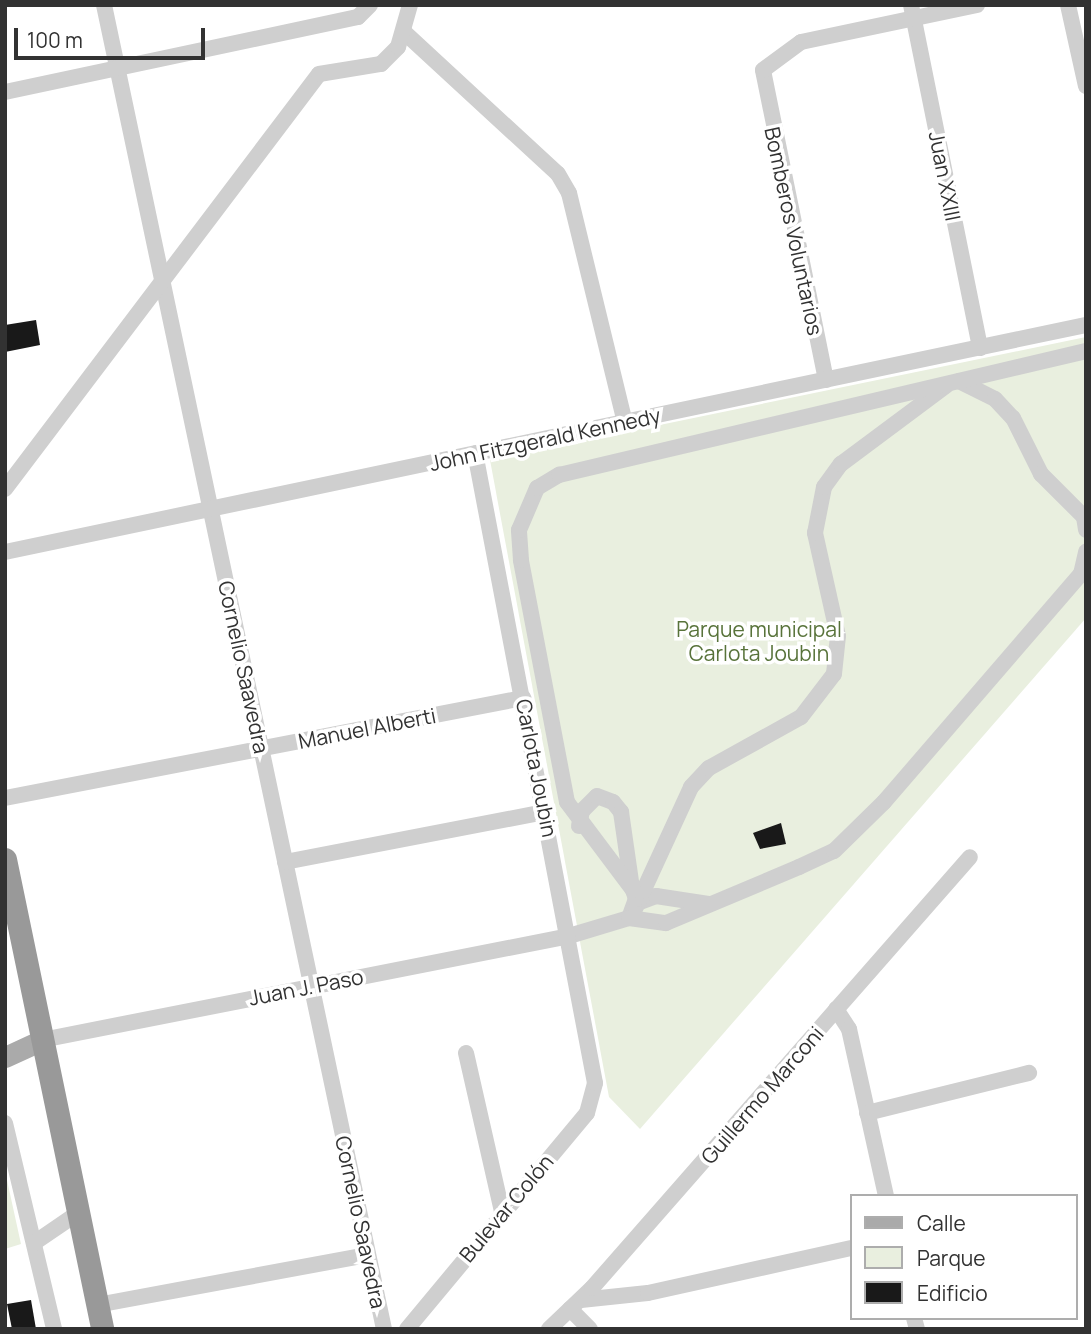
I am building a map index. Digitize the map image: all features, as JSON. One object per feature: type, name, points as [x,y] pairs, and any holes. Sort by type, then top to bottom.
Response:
[{"type":"highway","points":[[5,859],[102,1329]]},
{"type":"main road","points":[[5,1056],[42,1040]]},
{"type":"street","name":"Cornelio Saavedra","points":[[104,5],[366,1255],[384,1329]]},
{"type":"street","points":[[5,489],[164,286],[320,74],[381,64],[404,32],[410,5]]},
{"type":"street","points":[[912,12],[977,5]]},
{"type":"street","points":[[1068,5],[1086,86]]},
{"type":"street","points":[[5,92],[117,70],[364,11]]},
{"type":"street","name":"Bomberos Voluntarios","points":[[826,380],[762,82],[768,62],[801,42],[912,12]]},
{"type":"street","name":"Juan XXIII","points":[[912,12],[980,348]]},
{"type":"street","points":[[404,32],[558,174],[569,193],[625,422]]},
{"type":"street","name":"John Fitzgerald Kennedy","points":[[5,552],[1086,326]]},
{"type":"street","points":[[1086,351],[559,475],[537,488],[519,530],[521,560],[567,802],[579,825],[634,905],[666,923],[834,850],[884,802],[1083,571],[1086,552]]},
{"type":"street","points":[[954,382],[995,399],[1013,418],[1041,474],[1084,517],[1086,530]]},
{"type":"street","points":[[634,905],[691,788],[709,768],[801,717],[834,674],[838,636],[815,533],[824,487],[841,464],[954,382]]},
{"type":"street","name":"Carlota Joubin","points":[[475,453],[595,1083]]},
{"type":"street","name":"Manuel Alberti","points":[[5,798],[523,698]]},
{"type":"street","points":[[579,825],[582,811],[597,796],[614,802],[621,812],[634,905]]},
{"type":"street","points":[[285,862],[545,812]]},
{"type":"street","name":"Guillermo Marconi","points":[[549,1329],[575,1304],[970,857]]},
{"type":"street","points":[[634,905],[656,896],[711,904]]},
{"type":"street","name":"Juan J. Paso","points":[[42,1040],[569,936],[634,905]]},
{"type":"street","points":[[836,1009],[849,1029],[886,1194]]},
{"type":"street","points":[[466,1053],[502,1212]]},
{"type":"street","points":[[867,1113],[1029,1073]]},
{"type":"street","name":"Bulevar Colón","points":[[407,1329],[587,1112],[595,1083]]},
{"type":"street","points":[[5,1124],[54,1329]]},
{"type":"street","points":[[34,1242],[78,1213]]},
{"type":"street","points":[[590,1329],[575,1304],[648,1293],[850,1248]]},
{"type":"street","points":[[97,1305],[366,1255]]},
{"type":"green space","name":"Parque municipal Carlota Joubin","points":[[1086,337],[1086,618],[640,1129],[609,1097],[490,460]]},
{"type":"green space","points":[[5,1171],[21,1244],[5,1249]]},
{"type":"building","points":[[36,320],[40,345],[5,352],[5,325]]},
{"type":"building","points":[[781,823],[786,844],[760,849],[753,833]]},
{"type":"building","points":[[31,1300],[36,1329],[12,1329],[7,1304]]}]
